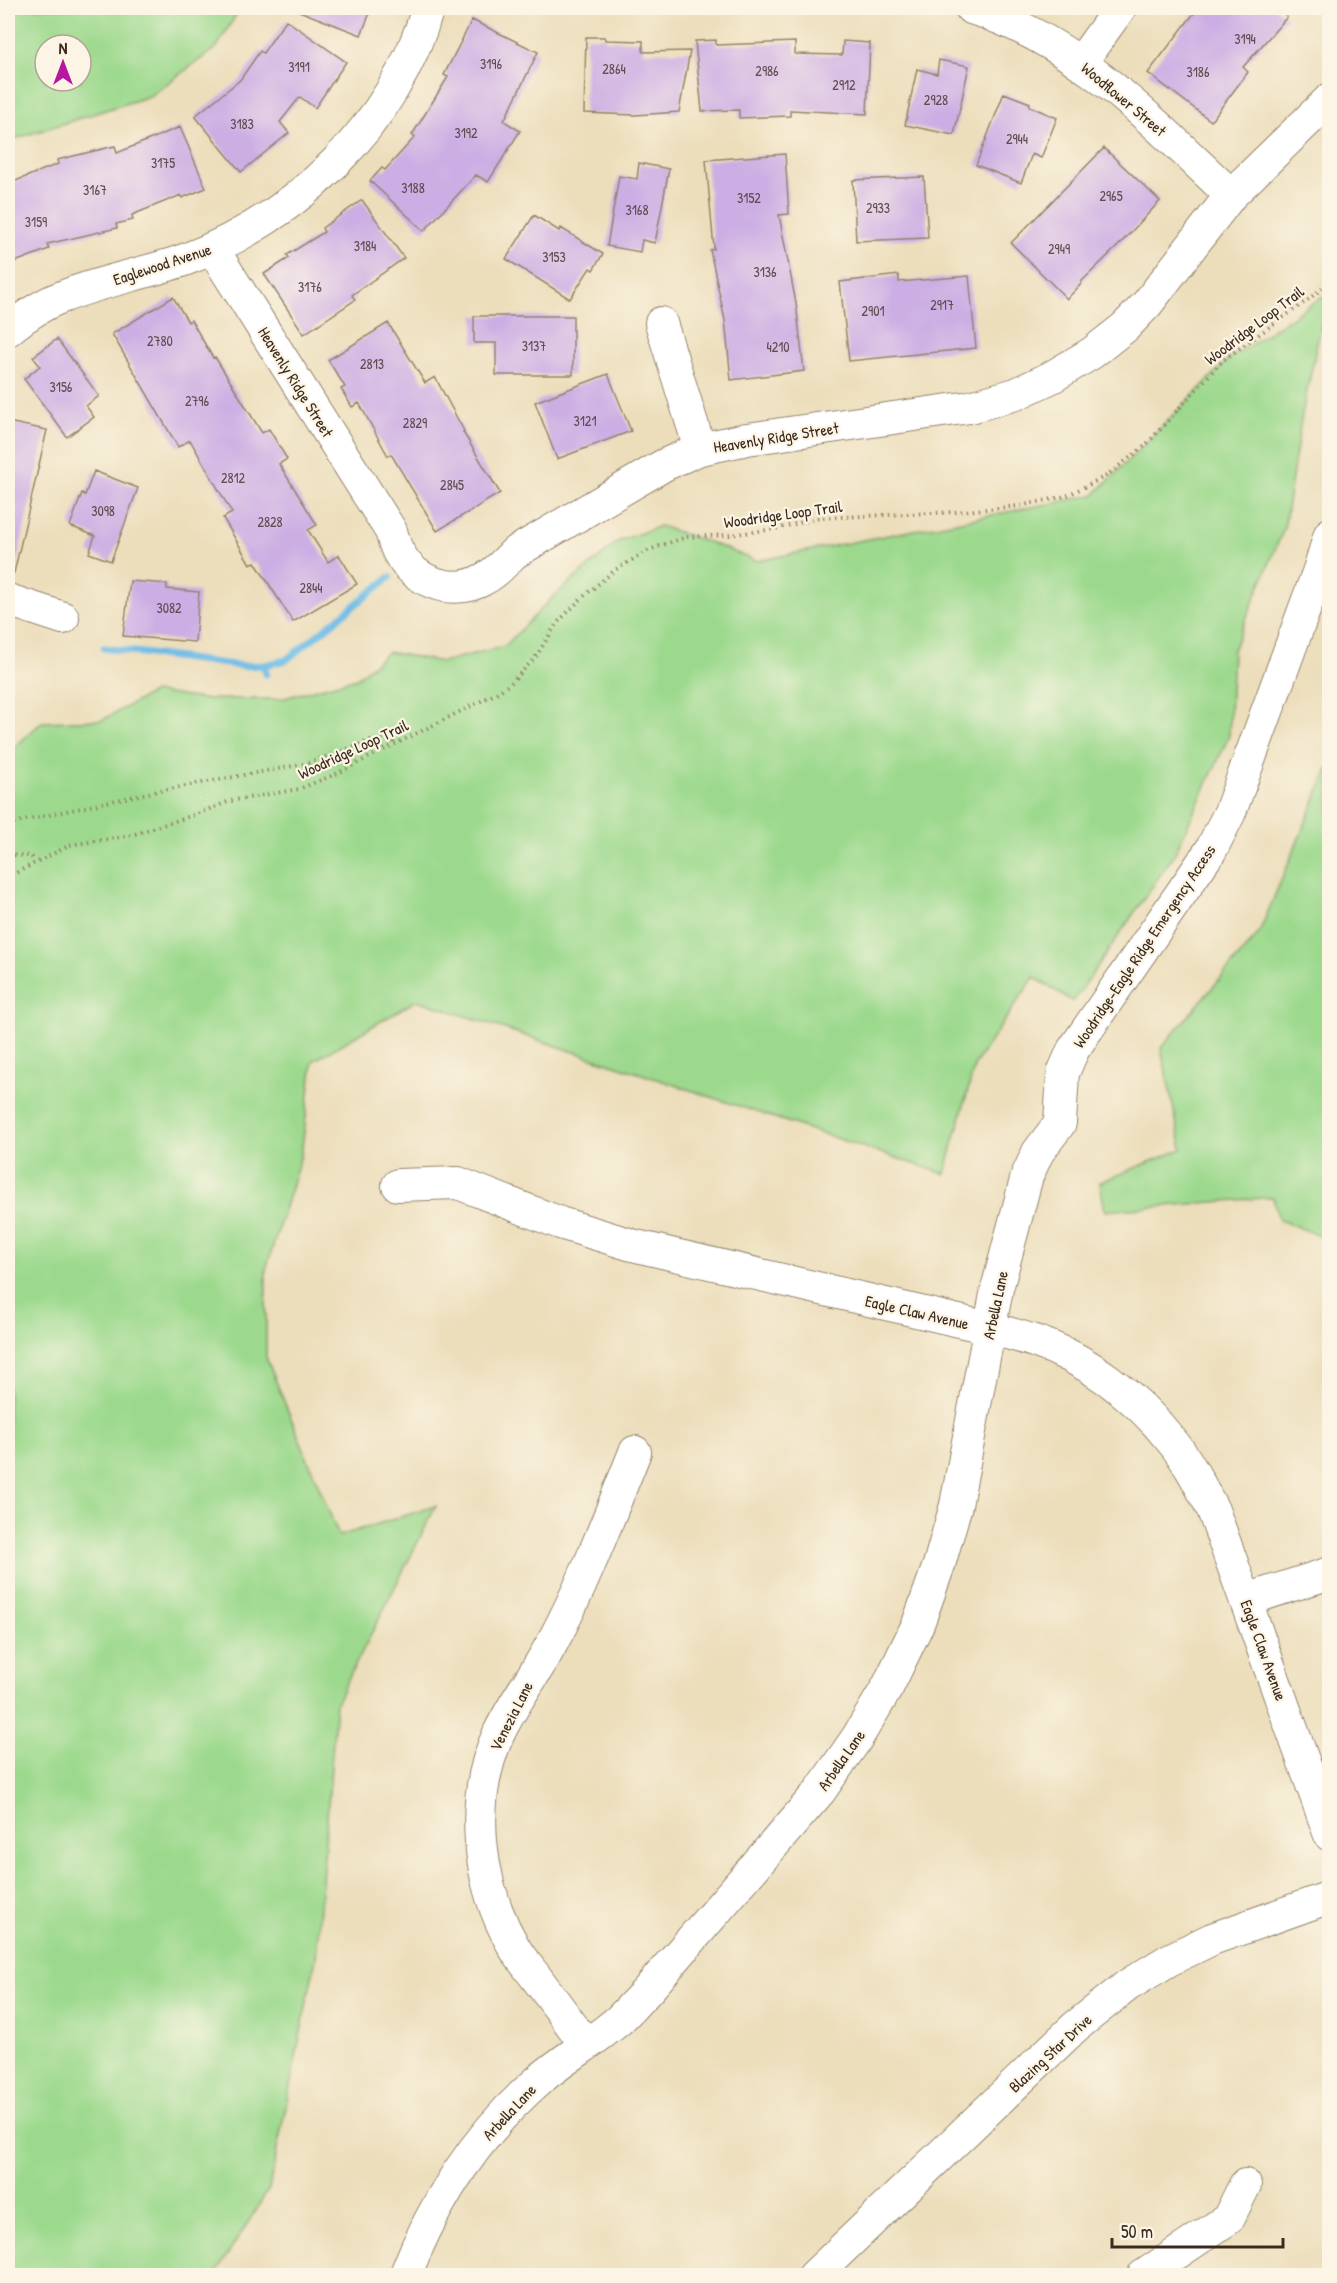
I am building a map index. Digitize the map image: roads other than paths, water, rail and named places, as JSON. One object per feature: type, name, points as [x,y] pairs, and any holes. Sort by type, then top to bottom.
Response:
[{"type":"street","name":"Eaglewood Avenue","points":[[8,330],[27,315],[59,297],[93,285],[182,261],[212,248],[249,230],[291,202],[325,173],[358,138],[384,102],[408,60],[428,8]]},
{"type":"street","name":"Woodflower Street","points":[[971,8],[994,15],[1037,36],[1081,62],[1121,93],[1231,195]]},
{"type":"street","points":[[1081,62],[1120,8]]},
{"type":"street","name":"Heavenly Ridge Street","points":[[212,248],[391,531],[398,553],[424,580],[442,586],[461,587],[481,581],[496,571],[514,553],[664,465],[700,449],[747,439],[970,407],[1016,394],[1052,377],[1092,353],[1125,327],[1147,304],[1231,195],[1324,115]]},
{"type":"street","points":[[662,323],[700,449]]},
{"type":"street","name":"Woodridge-Eagle Ridge Emergency Access","points":[[1060,1123],[1063,1073],[1073,1050],[1211,850],[1230,812],[1320,567],[1329,534]]},
{"type":"street","points":[[8,600],[63,618]]},
{"type":"street","name":"Arbella Lane","points":[[405,2276],[417,2244],[441,2197],[469,2156],[500,2119],[540,2080],[620,2019],[646,1992],[820,1791],[857,1738],[888,1686],[918,1624],[942,1555],[956,1505],[997,1288],[1027,1176],[1038,1152],[1060,1123]]},
{"type":"street","name":"Eagle Claw Avenue","points":[[398,1185],[458,1183],[560,1222],[632,1245],[989,1328],[1035,1341],[1073,1358],[1112,1383],[1144,1410],[1171,1440],[1195,1474],[1213,1510],[1329,1835]]},
{"type":"street","name":"Venezia Lane","points":[[586,2045],[514,1948],[498,1914],[487,1882],[481,1849],[481,1809],[486,1772],[498,1735],[515,1702],[551,1646],[573,1602],[635,1452]]},
{"type":"street","points":[[1246,1600],[1329,1573]]},
{"type":"street","name":"Blazing Star Drive","points":[[814,2276],[1076,2027],[1128,1985],[1169,1960],[1212,1939],[1329,1898]]},
{"type":"street","points":[[1143,2276],[1228,2219],[1245,2185]]},
{"type":"waterway","points":[[266,674],[264,665],[286,660],[390,577]]},
{"type":"waterway","points":[[104,648],[242,666],[264,665]]}]
